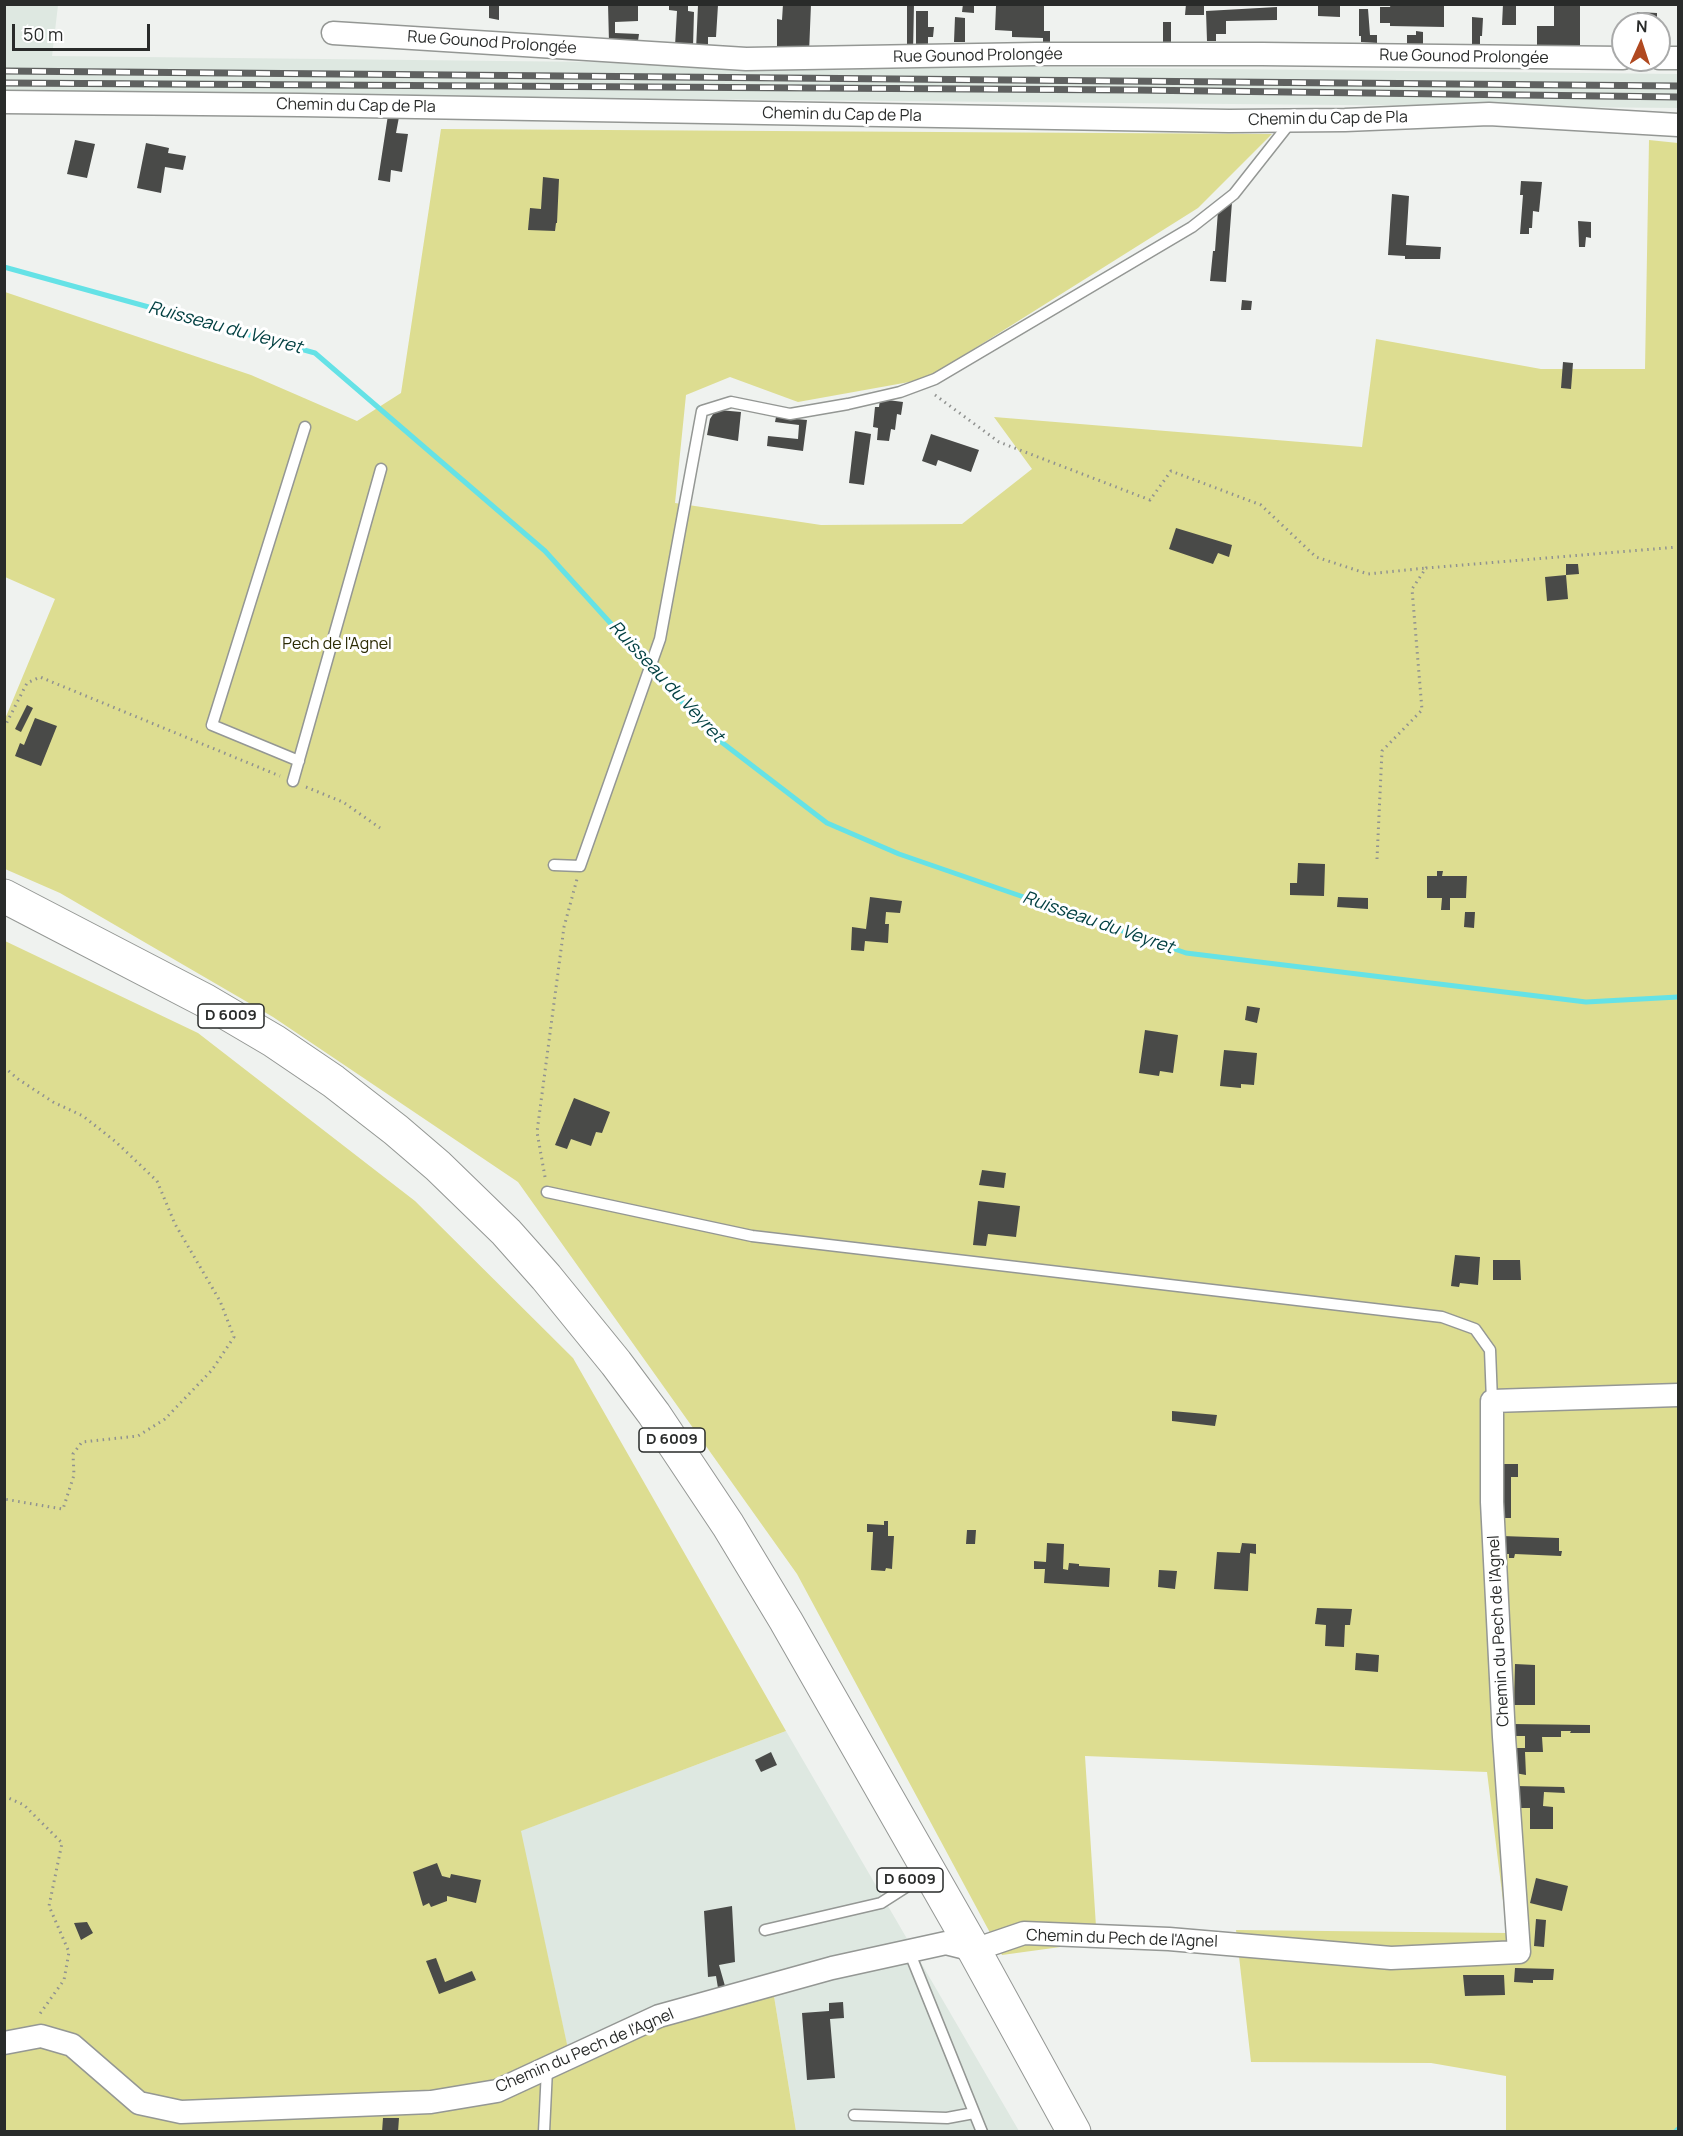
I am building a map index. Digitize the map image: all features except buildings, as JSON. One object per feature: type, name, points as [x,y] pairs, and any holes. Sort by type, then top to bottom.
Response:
[{"type":"main road","name":"D 6009","points":[[4,896],[206,1001],[274,1041],[333,1081],[396,1130],[438,1166],[506,1232],[616,1363],[692,1468],[786,1621],[910,1837],[958,1946]]},
{"type":"main road","name":"D 6009","points":[[4,914],[196,1011],[263,1052],[389,1142],[438,1185],[485,1232],[565,1323],[626,1404],[738,1576],[1066,2131]]},
{"type":"street","name":"Rue Gounod Prolongée","points":[[333,33],[746,59],[1083,54],[1611,58]]},
{"type":"street","name":"Chemin du Cap de Pla","points":[[4,102],[1217,121],[1489,114],[1678,125]]},
{"type":"street","points":[[1492,1401],[1678,1395]]},
{"type":"street","name":"Chemin du Pech de l'Agnel","points":[[4,2043],[41,2036],[72,2045],[139,2103],[181,2112],[431,2102],[497,2091],[659,2016],[832,1968],[909,1951],[958,1946],[1024,1933],[1169,1939],[1392,1958],[1519,1952],[1504,1737],[1492,1502],[1492,1401]]},
{"type":"lane","points":[[554,865],[580,866],[660,639],[702,411],[731,402],[790,414],[900,392],[934,379],[1192,227],[1234,194],[1292,120]]},
{"type":"lane","points":[[299,761],[212,725],[305,427]]},
{"type":"lane","points":[[293,781],[381,469]]},
{"type":"lane","points":[[547,1192],[753,1236],[1442,1317],[1475,1329],[1490,1350],[1492,1401]]},
{"type":"lane","points":[[765,1930],[881,1903],[919,1883],[910,1860],[910,1837]]},
{"type":"lane","points":[[909,1951],[982,2132]]},
{"type":"lane","points":[[1024,2064],[1066,2131]]},
{"type":"lane","points":[[544,2132],[547,2068]]},
{"type":"lane","points":[[854,2115],[947,2118],[974,2113]]},
{"type":"path","points":[[920,384],[999,442],[1150,500],[1171,471],[1261,506],[1316,557],[1368,574],[1678,547]]},
{"type":"path","points":[[1377,859],[1382,751],[1422,710],[1412,589],[1426,568]]},
{"type":"path","points":[[4,728],[27,683],[40,677],[343,802],[380,828]]},
{"type":"path","points":[[547,1192],[537,1132],[564,927],[580,866]]},
{"type":"path","points":[[4,1067],[53,1102],[82,1116],[116,1142],[157,1181],[175,1224],[220,1301],[234,1337],[212,1370],[165,1419],[138,1436],[82,1442],[74,1454],[74,1475],[63,1509],[4,1499]]},
{"type":"path","points":[[4,1796],[24,1804],[62,1843],[49,1906],[69,1952],[64,1980],[42,2013],[33,2020]]},
{"type":"shaded area","points":[[5,4],[58,5],[52,56],[1678,74],[1678,108],[5,93]]},
{"type":"shaded area","points":[[786,1731],[1019,2131],[796,2131],[773,1990],[570,2059],[520,1831]]},
{"type":"green space","name":"Pech de l'Agnel","points":[[441,129],[1272,134],[1198,208],[926,379],[798,402],[730,377],[686,395],[675,503],[821,525],[962,524],[1032,469],[994,417],[1362,447],[1376,339],[1541,369],[1645,369],[1649,140],[1678,143],[1678,2131],[1506,2131],[1506,2076],[1431,2063],[1251,2062],[1236,1930],[1507,1933],[1487,1772],[1085,1756],[1097,1942],[1002,1955],[797,1574],[518,1182],[273,1017],[60,893],[5,869],[5,719],[55,599],[5,577],[5,292],[251,375],[357,421],[401,393]]},
{"type":"green space","points":[[5,941],[198,1033],[415,1201],[573,1358],[786,1731],[521,1831],[570,2058],[773,1990],[796,2131],[5,2132]]},
{"type":"waterway","name":"Ruisseau du Veyret","points":[[4,267],[315,353],[545,551],[711,734],[827,823],[899,854],[1186,953],[1586,1002],[1678,997]]},
{"type":"waterway","points":[[1675,2132],[1678,2129]]},
{"type":"railway","points":[[4,71],[1678,86]]},
{"type":"railway","points":[[4,83],[1133,90],[1678,97]]}]
